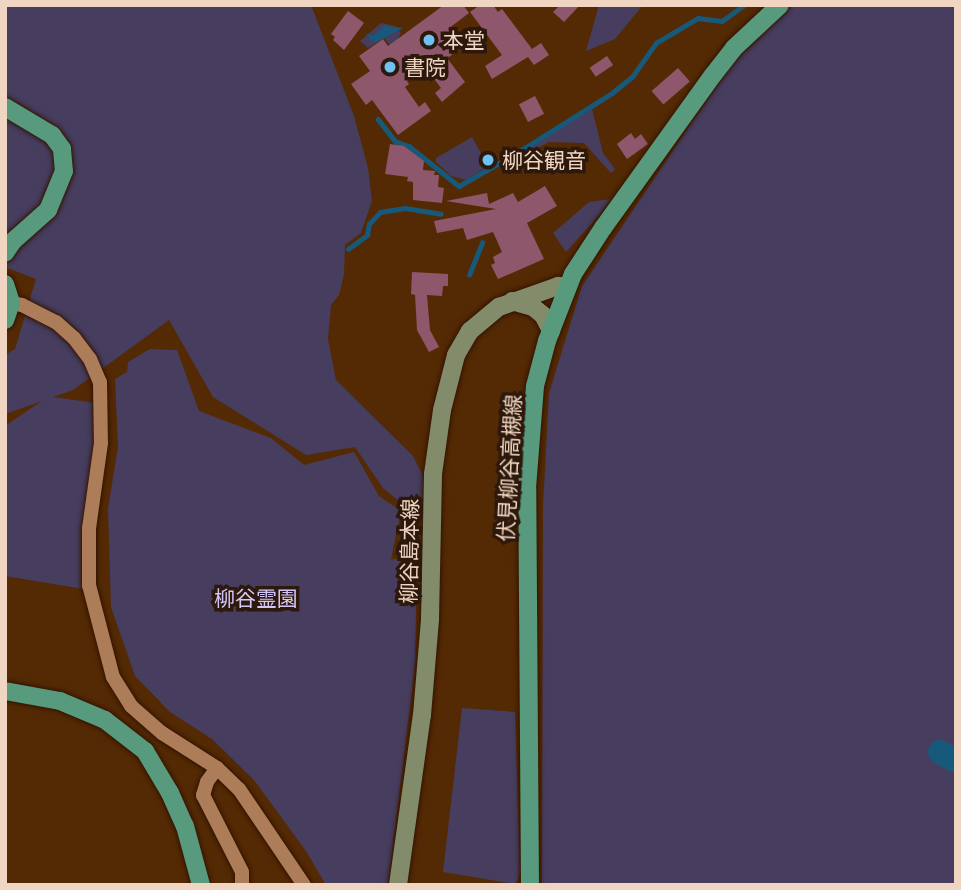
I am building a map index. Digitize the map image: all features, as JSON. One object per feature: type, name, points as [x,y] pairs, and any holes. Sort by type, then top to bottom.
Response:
[{"type":"main road","name":"伏見柳谷高槻線","points":[[530,885],[527,488],[535,386],[567,287],[603,228],[734,48],[780,5]]},
{"type":"main road","points":[[5,107],[52,135],[62,149],[64,171],[48,210],[13,241],[5,253]]},
{"type":"main road","points":[[5,284],[8,312]]},
{"type":"main road","name":"柳谷島本線","points":[[398,885],[422,715],[430,619],[433,474],[442,410],[456,355],[470,331],[499,307],[558,286],[567,287]]},
{"type":"main road","points":[[512,301],[533,307],[543,315],[551,331]]},
{"type":"main road","points":[[5,691],[60,701],[105,720],[145,751],[180,815],[201,885]]},
{"type":"street","points":[[8,312],[22,305],[56,322],[74,338],[90,359],[100,382],[101,443],[89,528],[89,585],[113,677],[131,706],[162,733],[217,768],[239,789],[304,885]]},
{"type":"street","points":[[217,768],[206,782],[203,795],[242,872],[242,885]]},
{"type":"green space","points":[[5,5],[311,5],[354,116],[368,168],[372,201],[361,233],[345,245],[344,274],[339,295],[331,305],[328,339],[336,380],[413,456],[425,480],[420,518],[383,488],[355,447],[306,455],[213,397],[169,320],[73,390],[53,397],[96,403],[98,448],[84,589],[5,576],[5,426],[42,401],[5,414],[5,355],[15,349],[36,279],[5,267]]},
{"type":"green space","points":[[599,5],[643,5],[615,39],[586,51]]},
{"type":"green space","points":[[793,5],[956,5],[956,885],[542,885],[543,506],[549,393],[582,286],[730,66]]},
{"type":"green space","points":[[381,23],[395,26],[401,33],[398,38],[402,43],[394,50],[384,38],[368,48],[360,41]]},
{"type":"green space","points":[[592,109],[603,153],[615,169],[611,173],[584,143],[549,142],[511,162],[509,159]]},
{"type":"green space","points":[[472,137],[488,166],[466,180],[451,176],[436,162],[436,158]]},
{"type":"green space","points":[[611,199],[566,252],[553,233],[589,202]]},
{"type":"green space","name":"柳谷霊園","points":[[150,349],[177,350],[199,411],[271,438],[304,465],[354,452],[379,496],[401,511],[391,559],[417,560],[415,664],[388,885],[326,885],[306,851],[254,780],[212,739],[170,712],[135,676],[111,607],[108,509],[118,447],[115,379],[127,372],[128,362]]},
{"type":"green space","points":[[462,708],[515,712],[520,874],[515,884],[443,872]]},
{"type":"water","points":[[384,26],[403,28],[374,43],[366,34],[374,35]]},
{"type":"building","points":[[444,5],[463,5],[469,13],[448,29],[458,44],[449,51],[452,55],[447,58],[465,82],[442,102],[435,93],[441,88],[426,68],[407,81],[409,84],[405,87],[419,107],[425,102],[431,111],[398,135],[372,100],[366,105],[351,84],[370,71],[359,56],[383,39],[388,46]]},
{"type":"building","points":[[480,5],[493,5],[498,12],[502,9],[532,49],[541,43],[549,55],[534,65],[528,57],[492,79],[485,66],[502,55],[470,12]]},
{"type":"building","points":[[560,5],[580,5],[564,22],[553,12]]},
{"type":"building","points":[[348,11],[364,23],[344,50],[333,40],[335,37],[331,34]]},
{"type":"building","points":[[607,56],[613,65],[596,77],[590,68]]},
{"type":"building","points":[[678,68],[690,82],[663,105],[652,91]]},
{"type":"building","points":[[535,96],[544,114],[528,122],[519,104]]},
{"type":"building","points":[[631,133],[635,139],[641,134],[648,144],[627,159],[617,144]]},
{"type":"building","points":[[390,144],[404,146],[424,161],[423,170],[435,171],[434,175],[439,175],[438,187],[444,188],[442,203],[413,200],[413,182],[407,181],[408,177],[385,174]]},
{"type":"building","points":[[545,186],[557,206],[527,223],[544,259],[498,279],[491,265],[495,263],[493,257],[502,252],[493,232],[467,240],[463,228],[437,233],[434,221],[496,209],[446,201],[487,193],[489,204],[513,193],[518,202]]},
{"type":"building","points":[[412,272],[448,274],[448,286],[443,286],[442,296],[427,295],[430,330],[439,347],[429,352],[417,330],[415,295],[411,294]]},
{"type":"waterway","points":[[512,156],[612,93],[632,77],[656,43],[698,18],[722,21],[744,5]]},
{"type":"waterway","points":[[378,119],[395,141],[409,146],[459,186],[499,163]]},
{"type":"waterway","points":[[348,249],[367,235],[369,224],[380,212],[405,208],[441,214]]},
{"type":"waterway","points":[[469,275],[482,242]]},
{"type":"waterway","points":[[940,752],[956,761]]},
{"type":"place","name":"本堂","points":[[429,40]]},
{"type":"place","name":"書院","points":[[390,67]]},
{"type":"place","name":"柳谷観音","points":[[488,160]]}]
